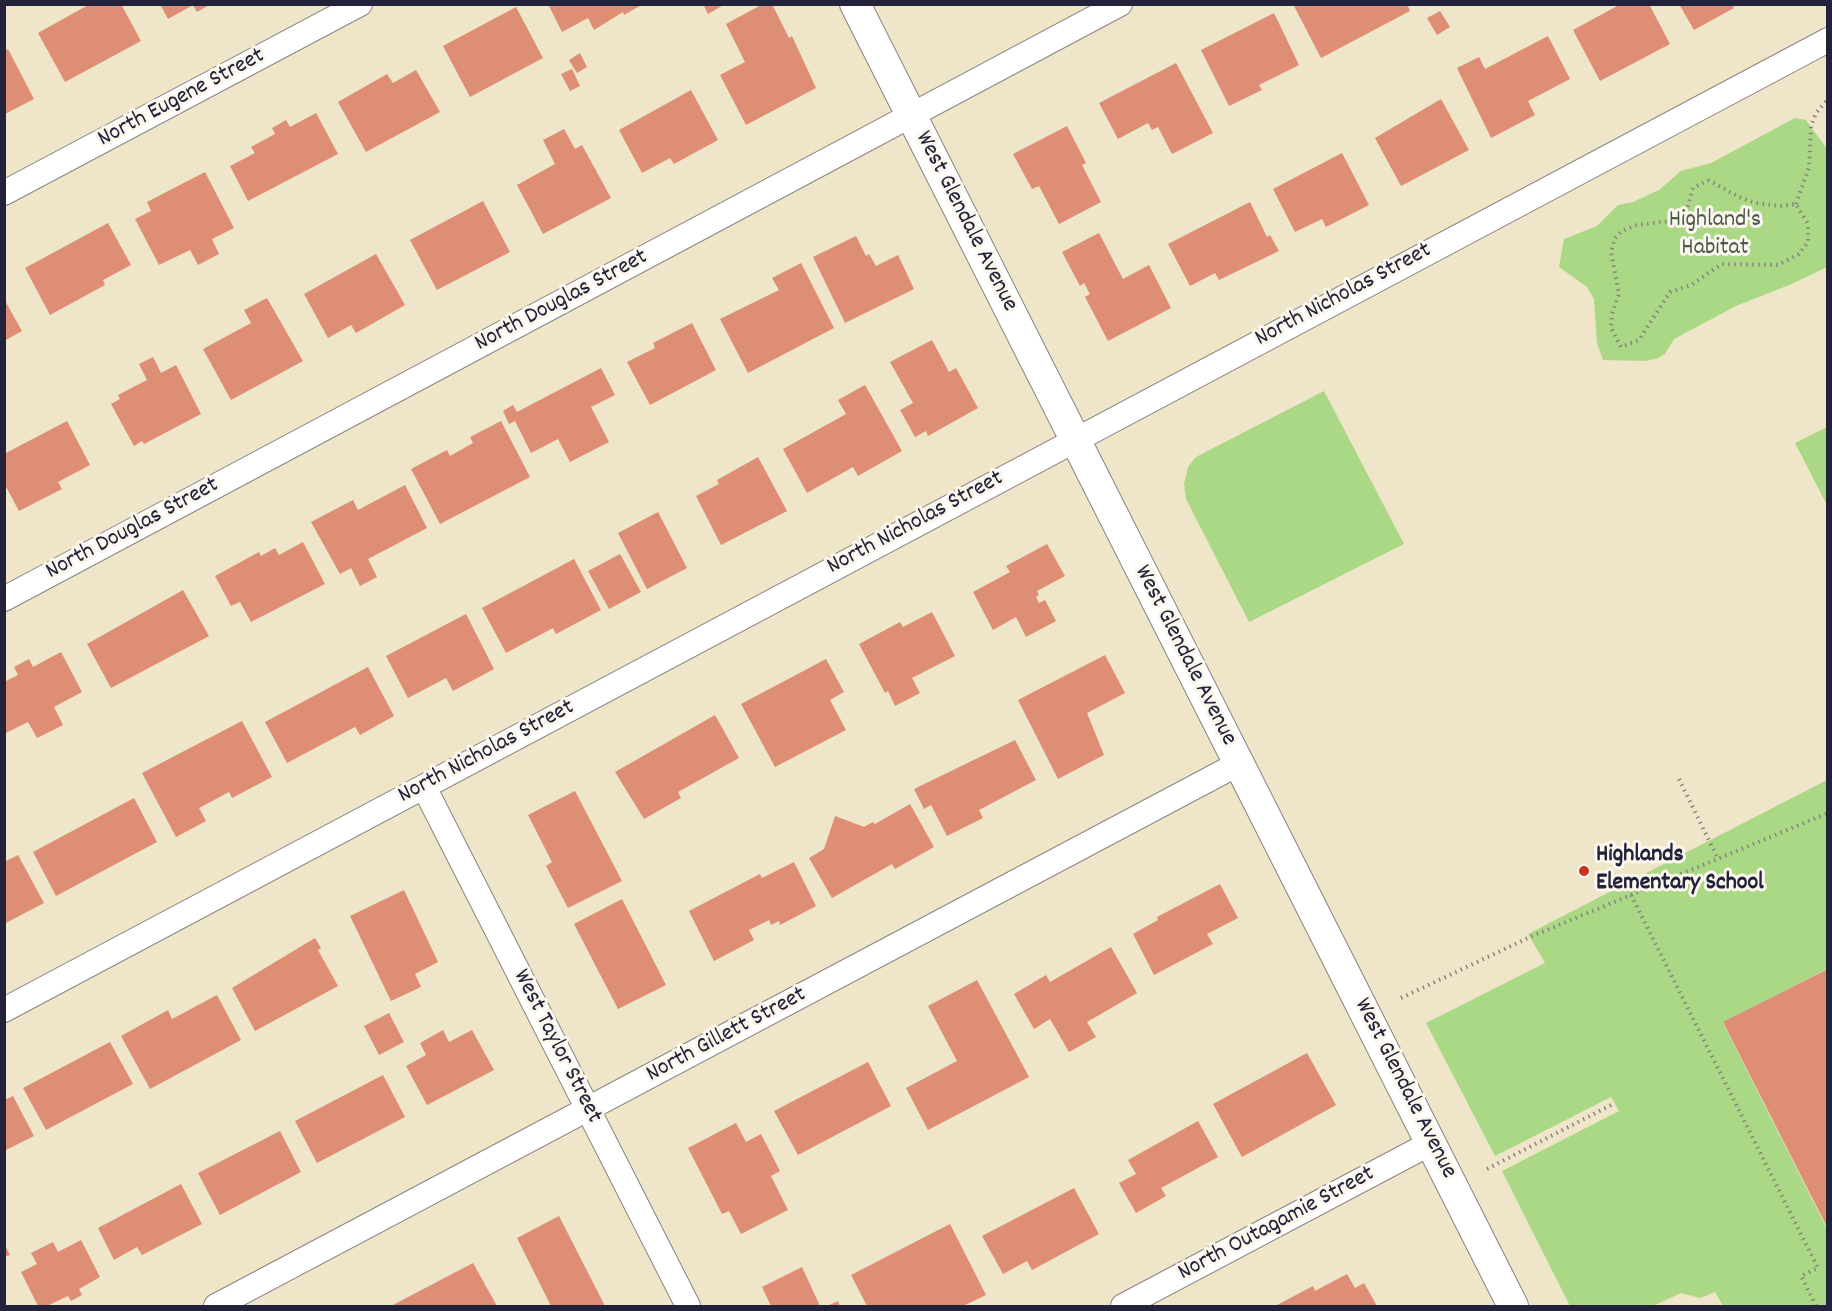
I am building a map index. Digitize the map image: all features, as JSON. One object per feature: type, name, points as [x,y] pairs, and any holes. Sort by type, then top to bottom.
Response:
[{"type":"street","name":"North Eugene Street","points":[[4,193],[360,4]]},
{"type":"street","name":"West Glendale Avenue","points":[[855,4],[1513,1306]]},
{"type":"street","name":"North Douglas Street","points":[[4,599],[1120,4]]},
{"type":"street","name":"North Nicholas Street","points":[[4,1010],[1827,40]]},
{"type":"street","name":"North Gillett Street","points":[[216,1306],[1238,764]]},
{"type":"street","name":"West Taylor Street","points":[[424,787],[688,1306]]},
{"type":"street","name":"North Outagamie Street","points":[[1123,1306],[1431,1143]]},
{"type":"path","points":[[1796,204],[1809,167],[1811,126],[1816,113],[1827,99]]},
{"type":"path","points":[[1708,180],[1741,198],[1756,203],[1780,206],[1796,204],[1808,224],[1809,236],[1798,254],[1770,266],[1718,265],[1691,285],[1670,292],[1639,340],[1621,347],[1611,328],[1612,314],[1619,294],[1611,252],[1615,238],[1622,231],[1637,225],[1679,220],[1687,209],[1693,188],[1708,180]]},
{"type":"path","points":[[1678,779],[1718,859]]},
{"type":"path","points":[[1401,998],[1530,937],[1827,813]]},
{"type":"path","points":[[1631,895],[1818,1268],[1801,1276],[1816,1306]]},
{"type":"path","points":[[1486,1169],[1615,1103]]},
{"type":"green space","name":"Highland's Habitat","points":[[1795,118],[1806,120],[1827,149],[1827,267],[1736,306],[1674,339],[1665,354],[1658,358],[1645,361],[1603,360],[1597,343],[1594,299],[1587,287],[1559,267],[1564,239],[1597,226],[1618,205],[1633,202],[1659,190],[1681,171],[1711,163]]},
{"type":"green space","points":[[1324,391],[1404,544],[1249,622],[1186,499],[1184,484],[1188,467],[1196,457]]},
{"type":"green space","points":[[1827,427],[1827,505],[1795,443]]},
{"type":"green space","points":[[1827,780],[1827,969],[1723,1023],[1827,1229],[1827,1306],[1723,1306],[1715,1292],[1700,1298],[1681,1293],[1653,1306],[1570,1306],[1502,1171],[1619,1111],[1611,1097],[1495,1156],[1426,1023],[1545,963],[1528,934]]},
{"type":"building","points":[[90,4],[121,4],[141,41],[65,82],[38,33]]},
{"type":"building","points":[[160,4],[211,4],[197,12],[193,5],[168,19]]},
{"type":"building","points":[[548,4],[643,4],[624,15],[623,12],[594,30],[588,18],[562,32]]},
{"type":"building","points":[[703,4],[725,4],[708,14]]},
{"type":"building","points":[[763,4],[772,4],[789,38],[792,36],[816,88],[746,125],[720,75],[745,62],[726,24]]},
{"type":"building","points":[[1293,4],[1407,4],[1410,11],[1321,58]]},
{"type":"building","points":[[1621,4],[1649,4],[1670,44],[1600,81],[1573,30]]},
{"type":"building","points":[[1679,4],[1732,4],[1734,8],[1694,30]]},
{"type":"building","points":[[516,7],[543,58],[470,97],[443,46]]},
{"type":"building","points":[[1440,11],[1450,27],[1437,35],[1427,18]]},
{"type":"building","points":[[1274,13],[1299,65],[1259,85],[1262,90],[1229,106],[1201,50]]},
{"type":"building","points":[[1548,36],[1570,79],[1528,101],[1535,115],[1491,138],[1457,68],[1479,57],[1485,69]]},
{"type":"building","points":[[8,49],[34,99],[5,114],[4,51]]},
{"type":"building","points":[[580,53],[587,67],[577,73],[569,60]]},
{"type":"building","points":[[1176,63],[1213,133],[1172,154],[1158,127],[1152,130],[1148,123],[1118,139],[1099,103]]},
{"type":"building","points":[[572,69],[580,86],[570,91],[561,74]]},
{"type":"building","points":[[416,70],[440,112],[366,152],[338,102],[387,74],[393,83]]},
{"type":"building","points":[[691,90],[718,140],[674,164],[670,158],[642,173],[619,130]]},
{"type":"building","points":[[1441,99],[1469,150],[1401,186],[1375,138]]},
{"type":"building","points":[[316,113],[338,154],[248,201],[230,166],[255,153],[251,147],[275,134],[272,128],[286,120],[290,127]]},
{"type":"building","points":[[1067,126],[1086,163],[1082,165],[1101,202],[1059,224],[1039,186],[1032,189],[1013,154]]},
{"type":"building","points":[[564,129],[575,149],[582,145],[611,198],[543,234],[517,185],[555,164],[543,140]]},
{"type":"building","points":[[1342,153],[1369,205],[1326,227],[1322,219],[1295,232],[1273,189]]},
{"type":"building","points":[[205,172],[234,228],[212,239],[219,254],[198,265],[190,250],[159,265],[135,219],[151,211],[147,202]]},
{"type":"building","points":[[483,201],[510,252],[437,290],[410,240]]},
{"type":"building","points":[[1250,202],[1267,237],[1270,235],[1279,251],[1219,280],[1215,273],[1190,286],[1168,244]]},
{"type":"building","points":[[108,223],[131,265],[103,280],[105,285],[50,315],[25,268]]},
{"type":"building","points":[[1099,233],[1123,279],[1149,265],[1171,308],[1108,341],[1085,297],[1090,294],[1084,283],[1080,286],[1062,252]]},
{"type":"building","points":[[856,236],[866,256],[869,254],[876,266],[898,255],[914,289],[845,323],[813,257]]},
{"type":"building","points":[[376,254],[405,305],[356,333],[351,325],[328,338],[304,294]]},
{"type":"building","points":[[801,263],[834,328],[748,373],[720,319],[779,290],[772,278]]},
{"type":"building","points":[[267,298],[303,361],[231,400],[203,349],[251,323],[244,310]]},
{"type":"building","points":[[4,299],[22,331],[4,341]]},
{"type":"building","points":[[692,323],[716,370],[650,405],[627,362],[655,348],[653,343]]},
{"type":"building","points":[[932,340],[949,372],[956,368],[978,408],[928,436],[926,431],[915,437],[900,410],[913,403],[890,362]]},
{"type":"building","points":[[153,357],[161,373],[176,365],[201,414],[144,444],[142,441],[134,446],[111,404],[120,399],[118,395],[147,380],[139,364]]},
{"type":"building","points":[[601,368],[615,395],[591,407],[609,442],[570,462],[558,439],[531,453],[515,421],[509,424],[503,411],[513,405],[517,412]]},
{"type":"building","points":[[865,385],[902,451],[858,476],[853,467],[807,493],[783,449],[846,414],[838,400]]},
{"type":"building","points":[[67,421],[90,465],[58,482],[62,489],[19,511],[4,483],[4,454]]},
{"type":"building","points":[[501,421],[530,477],[440,524],[411,469],[447,450],[450,456],[473,443],[470,437]]},
{"type":"building","points":[[758,457],[787,511],[721,545],[696,496],[719,484],[717,480]]},
{"type":"building","points":[[405,485],[427,528],[368,559],[377,577],[360,586],[351,568],[340,574],[311,522],[353,500],[358,510]]},
{"type":"building","points":[[658,512],[687,568],[647,589],[618,533]]},
{"type":"building","points":[[303,542],[325,584],[251,622],[240,602],[231,606],[215,576],[259,552],[261,556],[275,548],[279,555]]},
{"type":"building","points":[[1047,544],[1065,576],[1037,591],[1039,595],[1036,597],[1039,603],[1045,600],[1056,621],[1026,637],[1016,617],[993,630],[973,592],[1010,572],[1006,566]]},
{"type":"building","points":[[620,554],[641,592],[609,609],[588,571]]},
{"type":"building","points":[[574,559],[601,610],[556,634],[553,628],[506,653],[482,608]]},
{"type":"building","points":[[183,590],[209,636],[111,688],[87,644]]},
{"type":"building","points":[[932,612],[955,656],[912,678],[920,693],[895,706],[888,691],[885,693],[859,644],[900,622],[903,627]]},
{"type":"building","points":[[466,614],[494,669],[453,691],[446,678],[408,698],[386,656]]},
{"type":"building","points":[[61,652],[82,692],[54,707],[63,725],[37,738],[28,722],[4,734],[4,682],[18,675],[14,667],[29,659],[33,667]]},
{"type":"building","points":[[1105,655],[1125,693],[1087,713],[1104,755],[1058,779],[1018,700]]},
{"type":"building","points":[[826,659],[844,692],[830,700],[846,730],[775,767],[741,704]]},
{"type":"building","points":[[368,667],[394,716],[360,735],[355,727],[287,763],[265,722]]},
{"type":"building","points":[[715,715],[739,758],[678,792],[681,798],[644,819],[615,772]]},
{"type":"building","points":[[242,721],[272,777],[232,798],[229,792],[199,808],[206,821],[176,837],[142,773]]},
{"type":"building","points":[[1015,740],[1036,780],[979,810],[983,818],[947,836],[931,805],[924,809],[914,789]]},
{"type":"building","points":[[575,791],[622,881],[568,908],[546,866],[552,862],[528,815]]},
{"type":"building","points":[[134,798],[157,842],[56,896],[33,852]]},
{"type":"building","points":[[910,804],[934,847],[895,869],[892,864],[832,898],[809,858],[824,849],[835,816],[864,827],[873,822],[875,824]]},
{"type":"building","points":[[18,855],[44,903],[4,924],[4,862]]},
{"type":"building","points":[[794,862],[816,906],[780,925],[779,921],[771,925],[769,920],[749,930],[754,940],[714,961],[689,911],[760,874],[762,878]]},
{"type":"building","points":[[1220,884],[1238,918],[1207,934],[1213,944],[1154,975],[1133,934],[1158,920],[1157,917]]},
{"type":"building","points":[[404,890],[438,962],[415,974],[421,987],[391,1001],[350,916]]},
{"type":"building","points":[[622,899],[666,985],[618,1009],[574,924]]},
{"type":"building","points":[[315,938],[321,948],[318,950],[338,986],[255,1031],[232,988]]},
{"type":"building","points":[[1111,947],[1137,993],[1087,1022],[1096,1037],[1069,1052],[1050,1019],[1034,1029],[1014,994],[1046,975],[1050,982]]},
{"type":"building","points":[[1828,969],[1828,1229],[1723,1022]]},
{"type":"building","points":[[977,980],[1029,1077],[928,1130],[906,1088],[957,1061],[928,1006]]},
{"type":"building","points":[[217,995],[241,1040],[150,1089],[121,1036],[168,1010],[172,1019]]},
{"type":"building","points":[[389,1013],[404,1042],[379,1055],[364,1026]]},
{"type":"building","points":[[443,1030],[449,1042],[472,1030],[494,1070],[427,1105],[406,1066],[426,1055],[420,1043]]},
{"type":"building","points":[[110,1042],[133,1084],[46,1130],[23,1088]]},
{"type":"building","points":[[1307,1053],[1336,1105],[1242,1157],[1213,1104]]},
{"type":"building","points":[[868,1062],[891,1106],[798,1155],[774,1111]]},
{"type":"building","points":[[383,1075],[405,1117],[317,1163],[295,1121]]},
{"type":"building","points":[[13,1096],[34,1136],[4,1151],[4,1100]]},
{"type":"building","points":[[1198,1121],[1218,1157],[1161,1188],[1166,1196],[1136,1213],[1119,1183],[1136,1174],[1128,1160]]},
{"type":"building","points":[[736,1123],[746,1142],[761,1134],[780,1171],[771,1176],[788,1210],[741,1234],[729,1211],[722,1214],[688,1148]]},
{"type":"building","points":[[280,1131],[301,1172],[220,1215],[198,1173]]},
{"type":"building","points":[[181,1184],[202,1224],[142,1255],[137,1247],[114,1260],[98,1228]]},
{"type":"building","points":[[1074,1188],[1099,1234],[1032,1270],[1027,1261],[1003,1274],[982,1236]]},
{"type":"building","points":[[559,1216],[605,1306],[551,1306],[517,1238]]},
{"type":"building","points":[[950,1224],[986,1295],[963,1306],[867,1306],[851,1275]]},
{"type":"building","points":[[81,1240],[100,1277],[79,1289],[82,1295],[71,1301],[68,1296],[47,1306],[38,1306],[21,1272],[37,1264],[31,1253],[53,1242],[58,1252]]},
{"type":"building","points":[[4,1243],[10,1255],[4,1257]]},
{"type":"building","points":[[473,1263],[497,1306],[391,1306]]},
{"type":"building","points":[[802,1267],[820,1306],[771,1306],[762,1287]]},
{"type":"building","points":[[1347,1274],[1355,1288],[1364,1283],[1377,1306],[1275,1306],[1313,1286],[1315,1291]]},
{"type":"building","points":[[838,1301],[840,1306],[827,1306]]},
{"type":"place","name":"Highlands Elementary School","points":[[1584,871]]}]
